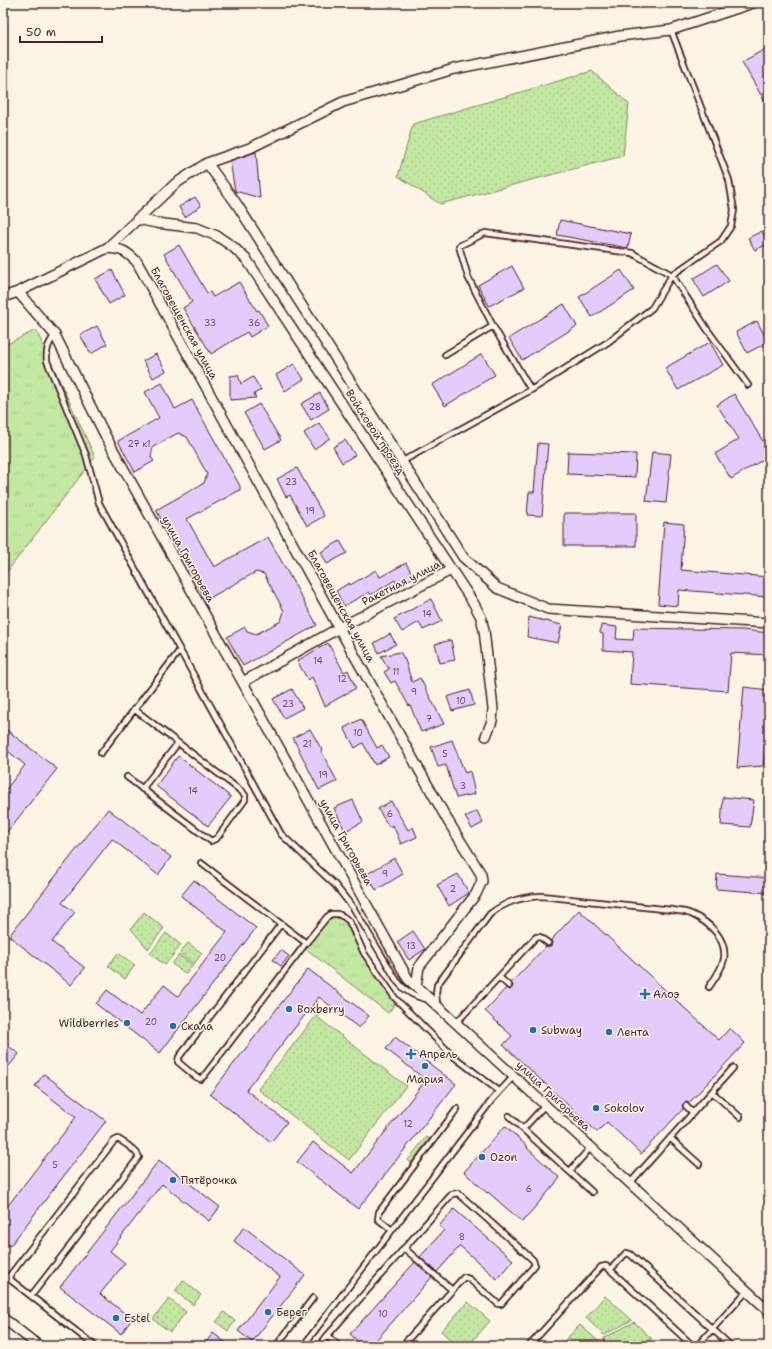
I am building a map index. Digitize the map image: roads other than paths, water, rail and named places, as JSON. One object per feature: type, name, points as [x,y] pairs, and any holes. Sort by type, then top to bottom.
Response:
[{"type":"street","points":[[3,297],[18,292],[107,248],[175,184],[206,163],[250,148],[343,102],[454,69],[620,36],[672,30],[753,3]]},
{"type":"street","points":[[206,163],[236,203],[463,557],[497,588],[548,609],[769,623]]},
{"type":"street","name":"Войсковой проезд","points":[[137,219],[197,228],[217,236],[232,246],[247,260],[474,604],[481,617],[484,630],[493,709],[492,721],[486,736]]},
{"type":"street","name":"Благовещенская улица","points":[[107,248],[119,248],[128,252],[137,262],[448,821],[481,874],[482,881],[476,894],[419,967],[416,986]]},
{"type":"street","name":"улица Григорьева","points":[[18,292],[55,335],[106,437],[408,979],[769,1311]]},
{"type":"street","name":"Ракетная улица","points":[[243,682],[340,628],[451,570]]},
{"type":"street","points":[[3,1318],[39,1346]]},
{"type":"lane","points":[[401,462],[531,390],[608,342],[652,308],[672,275],[721,241],[731,226],[734,210],[729,180],[672,30]]},
{"type":"lane","points":[[531,390],[493,326],[468,277],[459,246],[486,233],[632,253],[672,275],[707,329],[748,385]]},
{"type":"lane","points":[[445,355],[493,326]]},
{"type":"lane","points":[[55,335],[48,345],[46,353],[47,361],[86,455],[99,503],[281,834],[335,886],[354,908],[397,981],[403,988],[418,997],[430,999]]},
{"type":"lane","points":[[101,753],[180,650]]},
{"type":"lane","points":[[127,777],[211,841],[217,838],[245,800],[245,795],[134,709]]},
{"type":"lane","points":[[142,789],[178,743]]},
{"type":"lane","points":[[201,863],[306,944]]},
{"type":"lane","points":[[437,1006],[437,985],[490,914],[508,903],[523,897],[542,896],[690,913],[704,921],[715,931],[723,944],[724,959],[719,972],[709,987]]},
{"type":"lane","points":[[281,924],[179,1057],[178,1062],[196,1077],[200,1079],[204,1076],[326,917],[331,914],[338,914],[349,921],[364,953],[395,998],[454,1056],[500,1091]]},
{"type":"lane","points":[[456,1023],[536,937],[540,936],[548,944]]},
{"type":"lane","points":[[499,977],[509,986]]},
{"type":"lane","points":[[630,1183],[733,1068]]},
{"type":"lane","points":[[303,1346],[500,1091],[514,1076]]},
{"type":"lane","points":[[712,1092],[740,1117]]},
{"type":"lane","points":[[523,1129],[545,1105]]},
{"type":"lane","points":[[686,1106],[693,1113]]},
{"type":"lane","points":[[392,1230],[378,1219],[379,1212],[457,1109]]},
{"type":"lane","points":[[509,1116],[592,1192]]},
{"type":"lane","points":[[670,1138],[699,1164]]},
{"type":"lane","points":[[8,1278],[115,1139],[120,1140],[133,1150],[139,1157],[31,1296]]},
{"type":"lane","points":[[570,1171],[591,1148]]},
{"type":"lane","points":[[319,1346],[452,1194],[458,1193],[535,1263],[534,1267],[501,1304],[498,1304],[467,1277],[462,1279],[402,1346]]},
{"type":"lane","points":[[404,1248],[452,1290]]},
{"type":"lane","points":[[610,1270],[624,1254],[628,1253],[731,1346]]},
{"type":"lane","points":[[529,1346],[601,1268],[606,1266],[694,1346]]},
{"type":"lane","points":[[3,1274],[95,1346]]},
{"type":"lane","points":[[697,1346],[747,1291]]},
{"type":"lane","points":[[276,1346],[314,1298]]},
{"type":"lane","points":[[327,1336],[339,1346]]},
{"type":"place","name":"Алоэ","points":[[645,994]]},
{"type":"place","name":"Boxberry","points":[[289,1009]]},
{"type":"place","name":"Wildberries","points":[[127,1023]]},
{"type":"place","name":"Скала","points":[[173,1026]]},
{"type":"place","name":"Subway","points":[[533,1030]]},
{"type":"place","name":"Лента","points":[[609,1032]]},
{"type":"place","name":"Апрель","points":[[411,1054]]},
{"type":"place","name":"Мария","points":[[425,1066]]},
{"type":"place","name":"Sokolov","points":[[596,1108]]},
{"type":"place","name":"Ozon","points":[[482,1157]]},
{"type":"place","name":"Пятёрочка","points":[[173,1180]]},
{"type":"place","name":"Берег","points":[[268,1312]]},
{"type":"place","name":"Estel","points":[[116,1318]]}]
